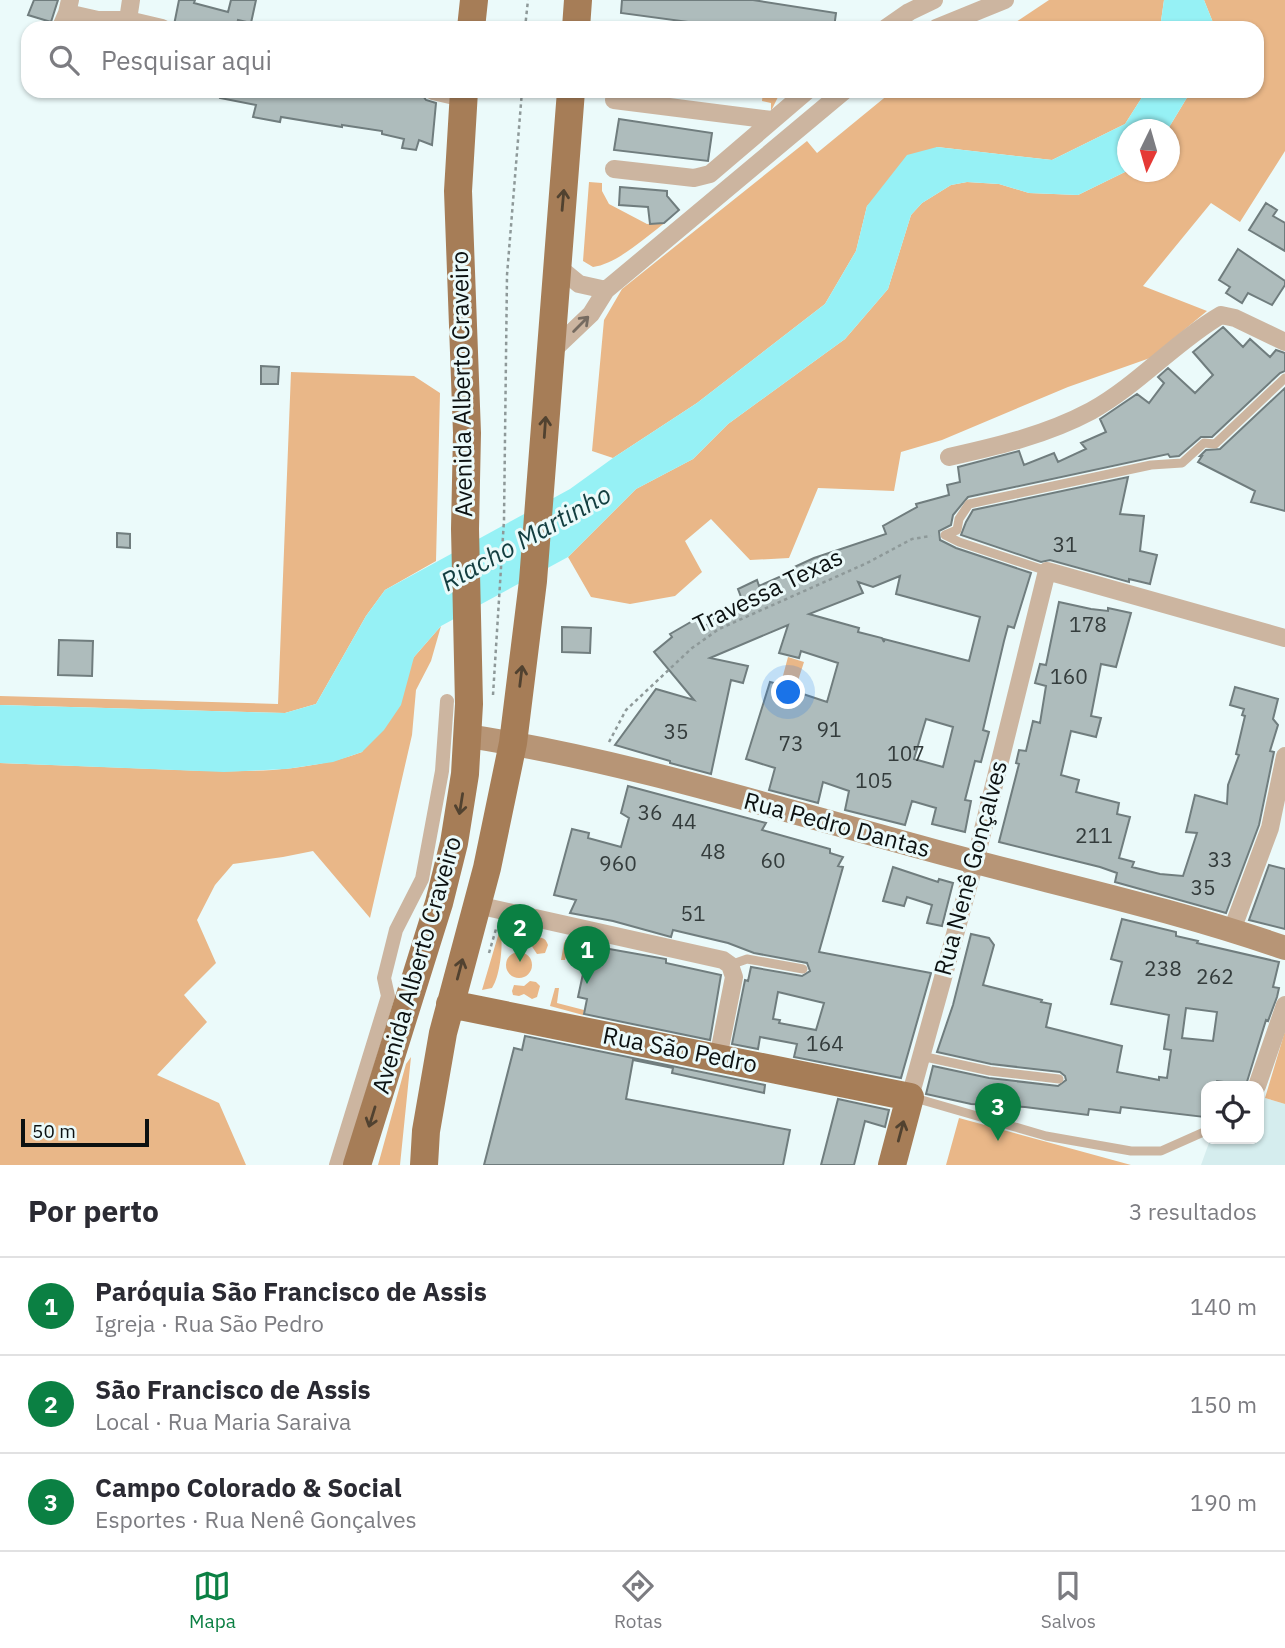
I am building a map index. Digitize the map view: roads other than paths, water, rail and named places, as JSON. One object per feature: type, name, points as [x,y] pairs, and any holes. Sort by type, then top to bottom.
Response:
[{"type":"main road","points":[[472,21],[474,0]]},
{"type":"main road","points":[[576,21],[578,0]]},
{"type":"main road","name":"Avenida Alberto Craveiro","points":[[357,1165],[439,903],[454,843],[465,775],[468,736],[465,529],[467,433],[459,167],[470,98]]},
{"type":"main road","points":[[560,98],[566,164]]},
{"type":"main road","name":"Avenida Alberto Craveiro","points":[[424,1165],[426,1131],[450,1004],[477,905],[513,743],[541,495],[571,98]]},
{"type":"main road","name":"Rua Pedro Dantas","points":[[468,736],[548,749],[742,799],[1108,895],[1285,948]]},
{"type":"main road","name":"Rua São Pedro","points":[[450,1004],[910,1097]]},
{"type":"main road","name":"Rua Nenê Gonçalves","points":[[892,1165],[910,1097]]},
{"type":"street","points":[[128,20],[131,0]]},
{"type":"street","points":[[953,21],[1004,0]]},
{"type":"street","points":[[896,21],[926,1]]},
{"type":"street","points":[[66,13],[98,20],[132,21]]},
{"type":"street","points":[[614,169],[702,178],[798,98]]},
{"type":"street","points":[[807,98],[818,114]]},
{"type":"street","points":[[550,353],[591,314],[606,290],[836,98]]},
{"type":"street","points":[[614,100],[772,120]]},
{"type":"street","points":[[557,267],[579,284],[606,290]]},
{"type":"street","points":[[948,457],[1021,441],[1091,411],[1221,315],[1235,318],[1285,342]]},
{"type":"street","points":[[1047,571],[1285,638]]},
{"type":"street","name":"Rua Nenê Gonçalves","points":[[910,1097],[975,862],[1047,571]]},
{"type":"street","points":[[336,1165],[388,996],[384,978],[396,930],[422,879],[442,771],[447,701]]},
{"type":"street","points":[[1232,930],[1269,828],[1285,756]]},
{"type":"street","points":[[477,905],[723,960],[730,965],[734,977],[718,1058]]},
{"type":"street","points":[[1259,1081],[1285,1005]]},
{"type":"lane","points":[[1047,571],[945,535],[957,530],[969,504],[1151,465],[1182,463],[1204,443],[1215,444],[1285,378]]},
{"type":"lane","points":[[730,965],[747,959],[803,969]]},
{"type":"lane","points":[[921,1056],[990,1071],[1059,1079]]},
{"type":"lane","points":[[910,1097],[1046,1136],[1131,1150],[1161,1151],[1201,1133]]},
{"type":"water","points":[[1164,0],[1204,0],[1212,21],[1161,21]]},
{"type":"water","points":[[1142,98],[1187,98],[1174,119],[1128,119]]},
{"type":"water","name":"Riacho Martinho","points":[[1117,128],[1117,176],[1078,195],[1029,193],[999,184],[967,182],[951,185],[922,203],[911,215],[888,289],[845,339],[728,424],[693,459],[636,489],[568,557],[441,626],[414,657],[401,705],[384,730],[362,752],[333,762],[286,769],[224,772],[0,763],[0,705],[285,713],[316,704],[366,616],[385,590],[570,489],[697,403],[825,304],[856,251],[867,206],[907,155],[937,147],[1052,160]]},
{"type":"place","name":"São Francisco de Assis","points":[[520,962]]},
{"type":"place","name":"Paróquia São Francisco de Assis","points":[[587,984]]},
{"type":"place","name":"Campo Colorado & Social","points":[[998,1141]]}]
